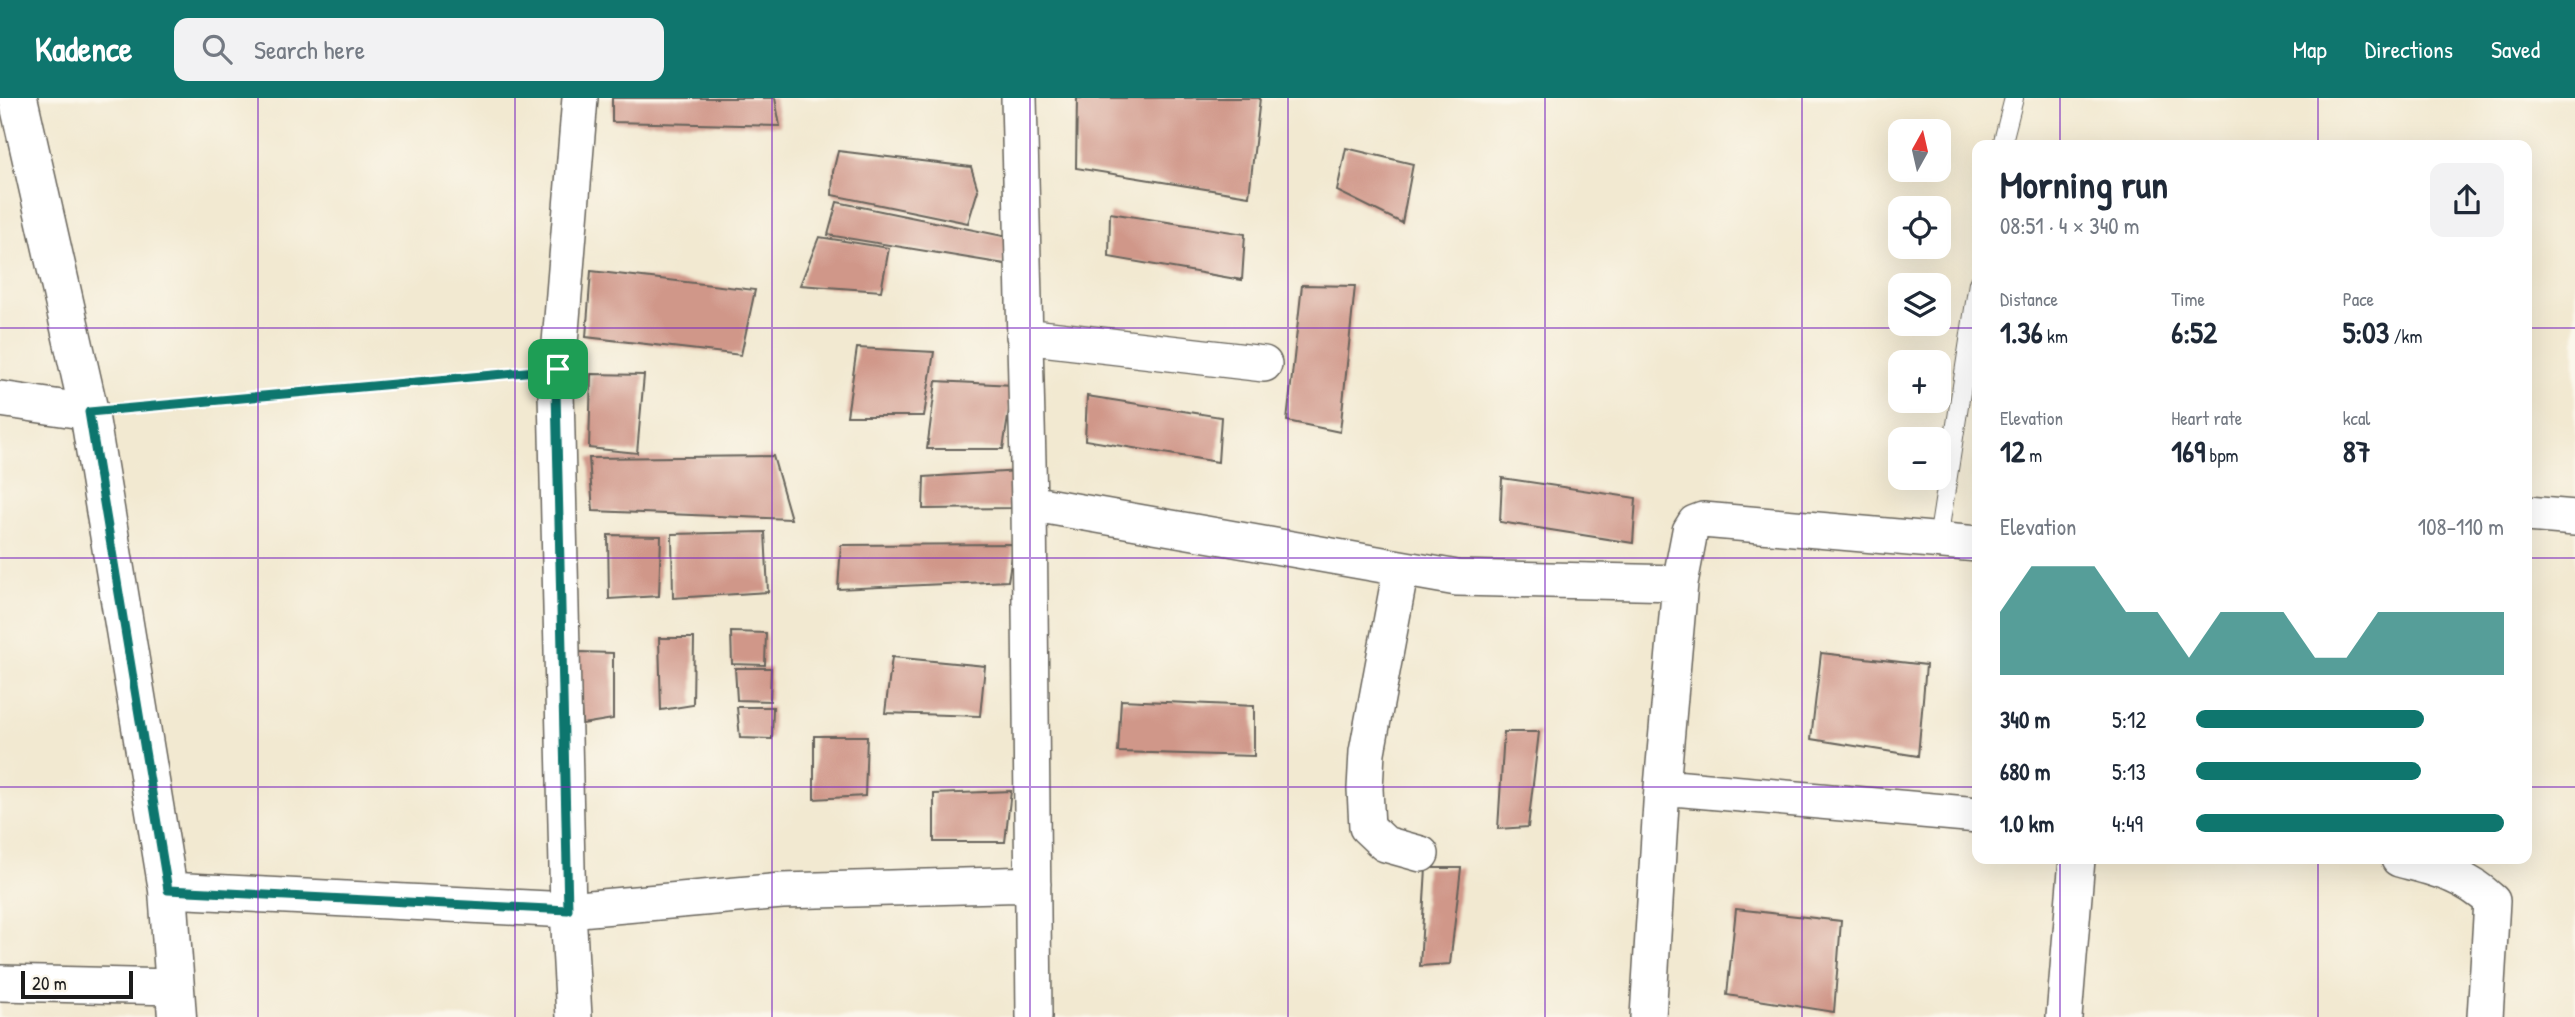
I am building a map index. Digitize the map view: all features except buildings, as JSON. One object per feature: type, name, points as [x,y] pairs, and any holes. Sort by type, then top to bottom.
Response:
[{"type":"main road","points":[[18,98],[89,412],[168,890],[176,1002]]},
{"type":"street","points":[[574,1017],[568,910],[556,392],[580,98]]},
{"type":"street","points":[[1019,98],[1029,503],[1034,1017]]},
{"type":"street","points":[[1024,336],[1264,364]]},
{"type":"street","points":[[0,399],[89,412]]},
{"type":"street","points":[[1029,503],[1457,579],[1680,583]]},
{"type":"street","points":[[2532,515],[2575,519]]},
{"type":"street","points":[[1648,1017],[1662,787],[1680,583],[1690,531],[1695,523],[1703,520],[1972,543]]},
{"type":"street","points":[[1401,569],[1367,752],[1364,789],[1367,827],[1385,845],[1421,854]]},
{"type":"street","points":[[1662,787],[1972,814]]},
{"type":"street","points":[[2064,1017],[2077,864]]},
{"type":"street","points":[[2417,864],[2456,875],[2476,886],[2492,901],[2485,1017]]},
{"type":"street","points":[[168,890],[568,910],[782,891],[1033,884]]},
{"type":"street","points":[[0,983],[176,1002]]},
{"type":"lane","points":[[2003,140],[2014,98]]},
{"type":"lane","points":[[1938,540],[1972,322]]},
{"type":"path","points":[[89,412],[558,369]]},
{"type":"route","points":[[558,369],[556,392],[568,910],[168,890],[89,412],[558,369]]}]
